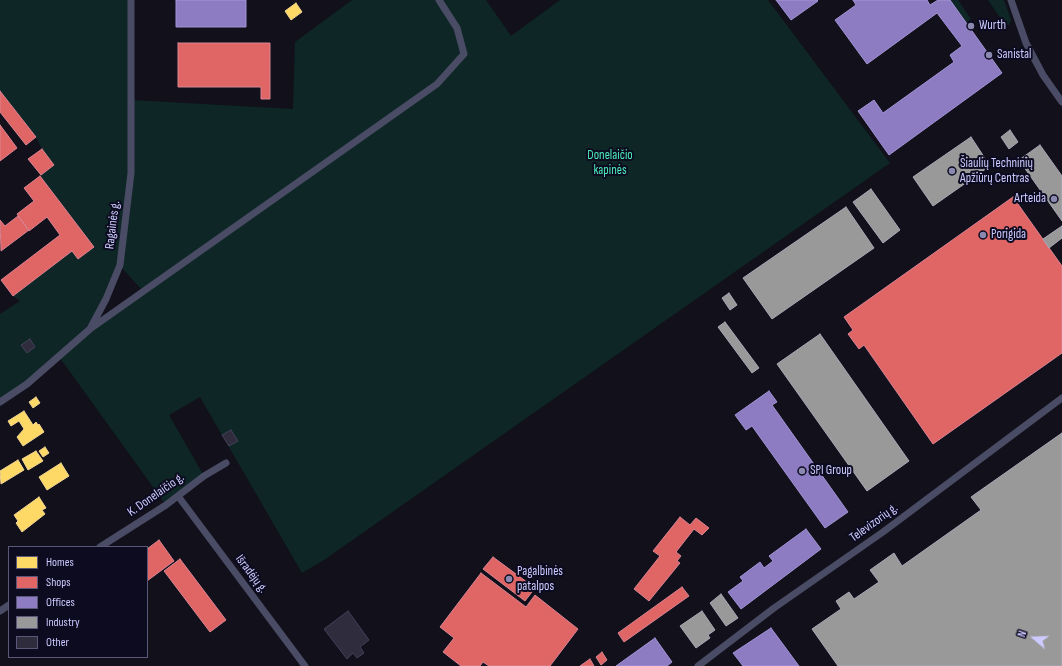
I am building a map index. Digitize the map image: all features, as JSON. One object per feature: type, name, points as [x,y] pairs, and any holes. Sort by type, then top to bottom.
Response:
[{"type":"street","name":"Ragainės g.","points":[[0,402],[27,384],[90,329],[106,298],[120,265],[131,173],[131,0]]},
{"type":"street","points":[[90,329],[437,84],[464,54],[457,28],[439,0]]},
{"type":"street","points":[[1011,0],[1026,43],[1043,75],[1062,102]]},
{"type":"street","name":"Televizorių g.","points":[[698,666],[774,608],[883,532],[1062,398]]},
{"type":"street","name":"K. Donelaičio g.","points":[[102,546],[166,505],[204,476],[226,463]]},
{"type":"street","name":"Išradėjų g.","points":[[178,496],[305,666]]},
{"type":"green space","name":"Donelaičio kapinės","points":[[0,0],[131,0],[130,100],[293,109],[295,42],[352,0],[486,0],[511,36],[560,0],[768,0],[890,163],[324,560],[302,573],[200,397],[169,415],[204,476],[166,505],[60,358],[0,402],[0,314],[20,301],[13,296],[72,251],[79,259],[94,247],[40,176],[54,164],[42,149],[36,137],[0,91]],"holes":[[[120,266],[143,291],[91,327]]]},
{"type":"green space","points":[[950,0],[958,0],[971,19],[966,23]]},
{"type":"green space","points":[[988,0],[1004,0],[1011,20],[1009,25],[1005,25]]},
{"type":"building: Homes","points":[[296,3],[302,12],[291,20],[285,11]]},
{"type":"building: Homes","points":[[36,397],[40,403],[33,408],[29,402]]},
{"type":"building: Homes","points":[[24,411],[33,425],[36,422],[44,432],[23,446],[17,437],[24,429],[19,421],[11,426],[8,421]]},
{"type":"building: Homes","points":[[45,447],[49,453],[43,457],[39,451]]},
{"type":"building: Homes","points":[[36,451],[43,461],[28,470],[22,459]]},
{"type":"building: Homes","points":[[18,460],[24,470],[1,484],[0,471]]},
{"type":"building: Homes","points":[[61,463],[69,476],[47,490],[39,477]]},
{"type":"building: Homes","points":[[39,497],[46,508],[42,510],[45,514],[22,532],[16,523],[18,521],[14,515]]},
{"type":"building: Shops","points":[[178,43],[270,43],[270,99],[261,99],[261,87],[178,87]]},
{"type":"building: Shops","points":[[0,91],[36,137],[26,145],[0,112]]},
{"type":"building: Shops","points":[[0,125],[17,148],[0,161]]},
{"type":"building: Shops","points":[[42,149],[54,165],[41,175],[28,159]]},
{"type":"building: Shops","points":[[40,176],[94,247],[78,259],[72,251],[13,296],[1,280],[60,235],[47,217],[29,231],[17,214],[34,201],[24,188]]},
{"type":"building: Shops","points":[[1013,197],[1062,266],[1062,353],[933,444],[864,345],[859,349],[848,334],[853,330],[844,317]]},
{"type":"building: Shops","points":[[18,216],[29,230],[1,251],[0,220],[5,226]]},
{"type":"building: Shops","points":[[680,517],[690,525],[696,518],[709,528],[702,535],[694,529],[676,552],[681,556],[677,561],[680,563],[649,601],[634,589],[660,556],[653,551]]},
{"type":"building: Shops","points":[[159,540],[174,561],[148,580],[148,548]]},
{"type":"building: Shops","name":"Pagalbinės patalpos","points":[[493,557],[535,588],[525,601],[483,569]]},
{"type":"building: Shops","points":[[180,559],[226,620],[210,632],[164,571]]},
{"type":"building: Shops","points":[[481,573],[526,607],[535,595],[578,629],[550,666],[489,666],[483,662],[480,666],[461,666],[443,652],[454,638],[440,627]]},
{"type":"building: Shops","points":[[682,587],[689,596],[624,642],[618,633]]},
{"type":"building: Shops","points":[[602,652],[607,660],[601,665],[596,657]]},
{"type":"building: Shops","points":[[590,659],[594,666],[580,666]]},
{"type":"building: Offices","points":[[176,0],[246,0],[246,27],[176,27]]},
{"type":"building: Offices","points":[[776,0],[817,0],[818,1],[791,20]]},
{"type":"building: Offices","points":[[853,0],[927,0],[930,5],[938,0],[950,0],[1002,73],[889,155],[858,111],[874,100],[883,113],[954,62],[950,55],[962,46],[937,13],[867,64],[835,20],[856,5]]},
{"type":"building: Offices","name":"SPI Group","points":[[769,391],[777,402],[772,405],[848,512],[825,528],[752,426],[746,430],[735,415]]},
{"type":"building: Offices","points":[[806,529],[821,549],[741,609],[728,592],[743,581],[740,577],[760,562],[764,568],[773,561],[769,556]]},
{"type":"building: Offices","points":[[771,628],[799,666],[743,666],[733,653]]},
{"type":"building: Offices","points":[[655,638],[672,662],[667,666],[616,666]]},
{"type":"building: Industry","points":[[1010,130],[1018,142],[1009,149],[1001,137]]},
{"type":"building: Industry","name":"Šiaulių Techninių Apžiūrų Centras","points":[[971,137],[990,166],[933,206],[913,177]]},
{"type":"building: Industry","name":"Arteida","points":[[1040,145],[1062,176],[1062,221],[1019,160]]},
{"type":"building: Industry","points":[[871,189],[900,230],[883,243],[853,202]]},
{"type":"building: Industry","points":[[846,207],[874,248],[772,319],[743,278]]},
{"type":"building: Industry","points":[[1062,226],[1062,238],[1049,248],[1043,239]]},
{"type":"building: Industry","points":[[729,293],[737,305],[730,310],[722,298]]},
{"type":"building: Industry","points":[[725,322],[759,368],[752,373],[718,327]]},
{"type":"building: Industry","points":[[820,334],[909,461],[867,491],[777,364]]},
{"type":"building: Industry","points":[[1062,433],[1062,666],[838,666],[812,629],[841,609],[836,601],[849,592],[854,599],[879,582],[870,570],[894,553],[902,566],[981,510],[971,497]]},
{"type":"building: Industry","points":[[721,594],[738,618],[726,626],[710,603]]},
{"type":"building: Industry","points":[[702,611],[715,630],[708,635],[710,638],[696,648],[680,626]]},
{"type":"building: Other","points":[[30,339],[35,347],[27,353],[21,345]]},
{"type":"building: Other","points":[[231,430],[238,441],[229,446],[222,435]]},
{"type":"building: Other","points":[[348,611],[369,640],[360,647],[364,653],[357,658],[353,653],[347,659],[324,629]]},
{"type":"place","name":"Wurth","points":[[971,26]]},
{"type":"place","name":"Sanistal","points":[[989,55]]},
{"type":"place","name":"Šiaulių Techninių Apžiūrų Centras","points":[[952,171]]},
{"type":"place","name":"Arteida","points":[[1054,199]]},
{"type":"place","name":"Porigida","points":[[983,235]]},
{"type":"place","name":"SPI Group","points":[[802,471]]},
{"type":"place","name":"Pagalbinės patalpos","points":[[509,579]]}]
